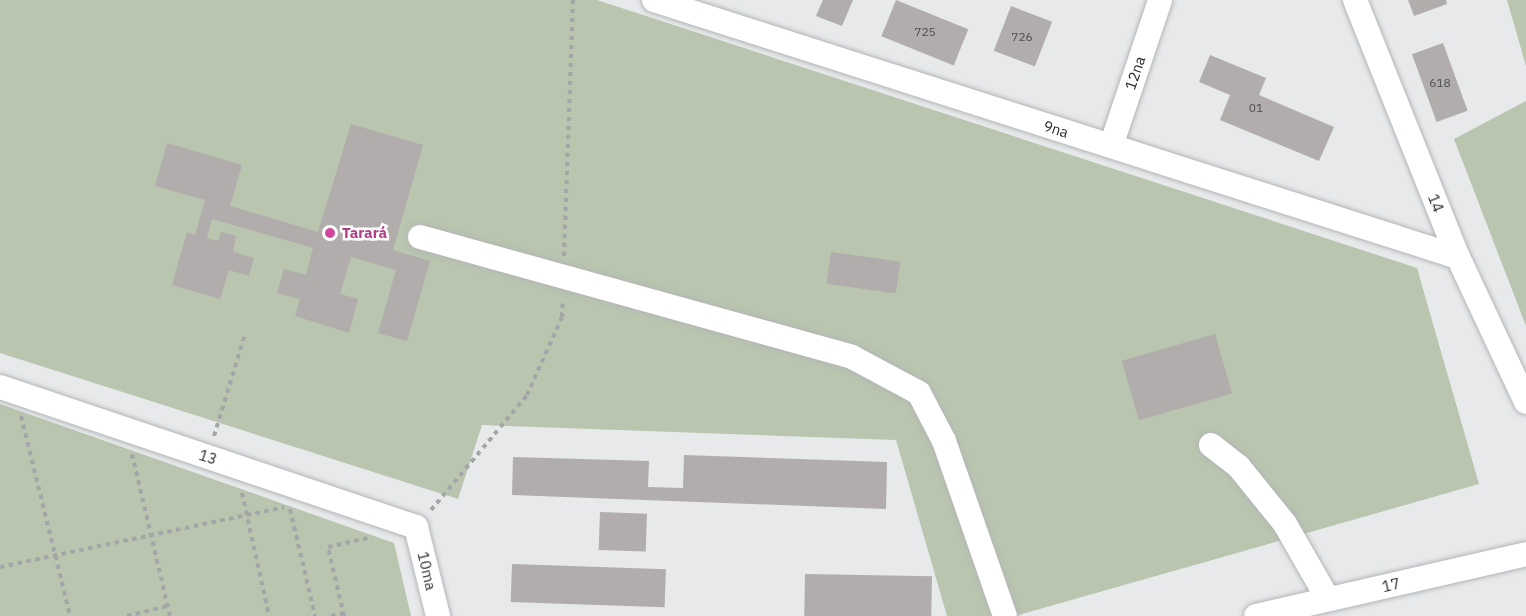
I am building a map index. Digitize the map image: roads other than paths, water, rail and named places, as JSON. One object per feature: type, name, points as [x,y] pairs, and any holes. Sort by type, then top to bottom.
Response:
[{"type":"street","name":"9na","points":[[654,0],[1458,257]]},
{"type":"street","name":"12na","points":[[1111,146],[1160,0]]},
{"type":"street","name":"14","points":[[1355,0],[1458,257],[1526,402]]},
{"type":"street","points":[[420,237],[852,357],[919,393],[944,441],[1005,616]]},
{"type":"street","name":"13","points":[[8,390],[416,526]]},
{"type":"street","points":[[1211,445],[1239,467],[1285,524],[1328,599]]},
{"type":"street","name":"10ma","points":[[416,526],[438,616]]},
{"type":"street","name":"17","points":[[1256,616],[1526,554]]},
{"type":"place","name":"Tarará","points":[[330,233]]}]
